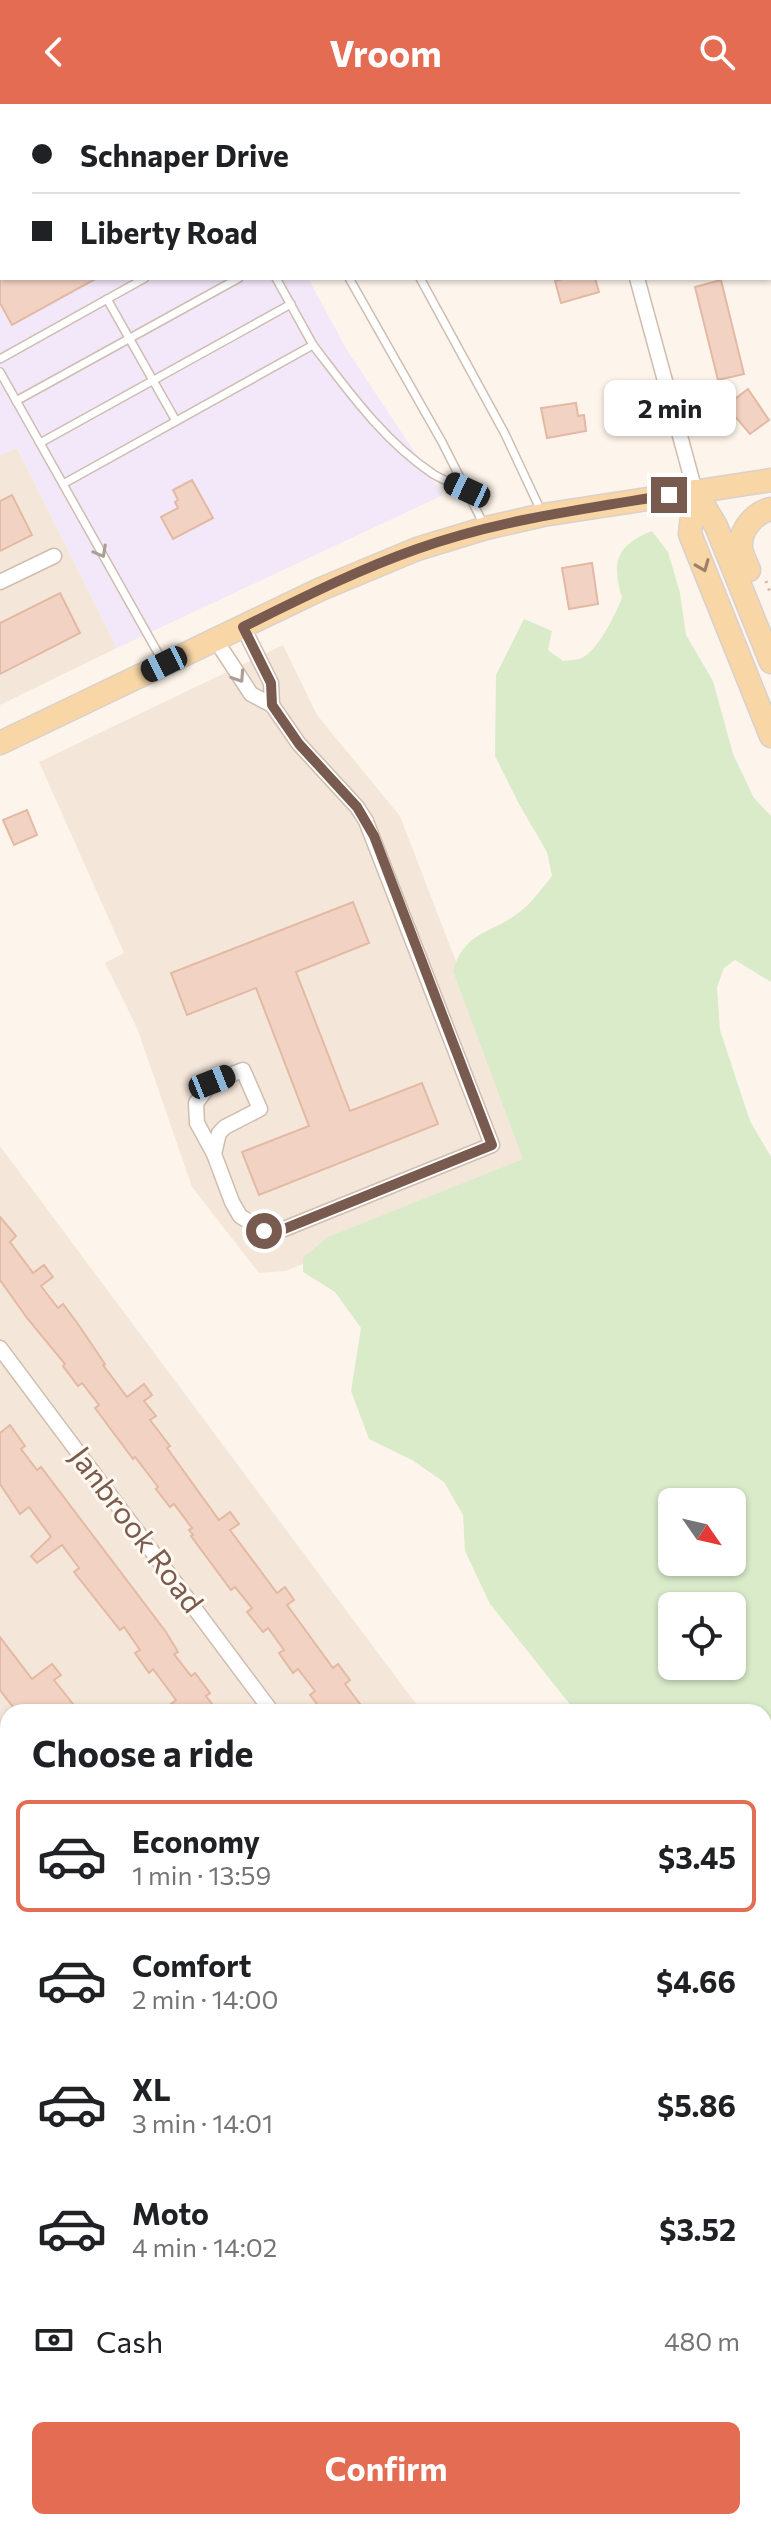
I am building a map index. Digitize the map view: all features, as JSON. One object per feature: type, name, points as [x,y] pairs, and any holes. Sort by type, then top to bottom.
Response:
[{"type":"main road","points":[[0,743],[215,639],[417,549],[543,515],[771,480]]},
{"type":"main road","points":[[695,491],[716,526],[771,662]]},
{"type":"main road","points":[[695,491],[690,534],[771,736]]},
{"type":"main road","points":[[748,604],[756,590],[740,546],[742,537],[757,516],[771,509]]},
{"type":"street","points":[[638,280],[695,491]]},
{"type":"street","points":[[0,582],[54,556]]},
{"type":"street","points":[[243,627],[271,683],[272,705]]},
{"type":"street","points":[[214,1154],[219,1133],[225,1127],[260,1109],[243,1070],[212,1082],[196,1103],[197,1123],[214,1154],[240,1216],[264,1231],[279,1231],[492,1145],[366,821],[357,807],[299,744],[272,705],[251,694],[215,639]]},
{"type":"street","name":"Janbrook Road","points":[[0,1348],[266,1704]]},
{"type":"lane","points":[[0,359],[141,280]]},
{"type":"lane","points":[[16,401],[235,280]]},
{"type":"lane","points":[[277,280],[313,345],[370,418],[434,475],[467,490]]},
{"type":"lane","points":[[350,280],[486,528]]},
{"type":"lane","points":[[421,280],[505,434],[543,515]]},
{"type":"lane","points":[[107,299],[176,421]]},
{"type":"lane","points":[[40,443],[291,304]]},
{"type":"lane","points":[[63,484],[313,345]]},
{"type":"lane","points":[[0,372],[164,664]]},
{"type":"shaded area","points":[[0,280],[309,280],[347,350],[443,495],[117,648],[17,448],[0,455]]},
{"type":"shaded area","points":[[17,448],[117,648],[0,705],[0,455]]},
{"type":"shaded area","points":[[283,645],[317,715],[400,816],[537,1172],[285,1271],[259,1273],[192,1187],[137,1028],[105,963],[124,953],[39,762]]},
{"type":"shaded area","points":[[0,1146],[416,1704],[0,1704]]},
{"type":"green space","points":[[652,531],[668,552],[680,593],[686,635],[713,681],[733,754],[754,798],[771,816],[771,982],[735,960],[724,968],[717,987],[720,1030],[750,1121],[771,1157],[771,1704],[570,1704],[490,1604],[465,1551],[463,1515],[444,1482],[412,1460],[369,1439],[351,1391],[361,1328],[335,1292],[303,1272],[303,1258],[328,1237],[523,1159],[453,971],[465,947],[522,910],[552,876],[547,852],[495,756],[496,675],[524,619],[552,631],[548,650],[563,661],[580,659],[588,654],[606,631],[622,598],[617,564],[624,549]]},
{"type":"building","points":[[0,280],[93,280],[12,325],[0,303]]},
{"type":"building","points":[[596,280],[599,292],[561,303],[555,281]]},
{"type":"building","points":[[721,280],[744,374],[718,380],[695,287]]},
{"type":"building","points":[[748,389],[769,420],[750,434],[726,406]]},
{"type":"building","points":[[576,403],[578,416],[584,415],[586,431],[547,438],[541,408]]},
{"type":"building","points":[[192,480],[213,518],[173,539],[161,517],[178,508],[173,490]]},
{"type":"building","points":[[12,495],[32,535],[0,551],[0,501]]},
{"type":"building","points":[[592,563],[598,604],[569,609],[562,568]]},
{"type":"building","points":[[60,593],[80,633],[0,674],[0,623]]},
{"type":"building","points":[[27,810],[37,835],[14,845],[3,820]]},
{"type":"building","points":[[353,902],[369,943],[296,972],[350,1111],[422,1083],[438,1124],[259,1195],[242,1152],[309,1126],[256,988],[187,1015],[171,973]]},
{"type":"building","points":[[0,1217],[16,1236],[10,1242],[33,1273],[44,1265],[53,1277],[41,1286],[58,1308],[63,1304],[127,1397],[144,1384],[152,1395],[144,1401],[156,1416],[150,1420],[170,1446],[167,1448],[219,1520],[230,1512],[239,1524],[230,1530],[277,1593],[285,1587],[294,1600],[287,1605],[333,1668],[338,1664],[350,1680],[345,1684],[360,1704],[317,1704],[310,1695],[315,1691],[298,1669],[293,1673],[279,1653],[284,1650],[268,1628],[263,1632],[247,1612],[252,1608],[235,1587],[231,1590],[191,1536],[189,1530],[192,1528],[174,1504],[170,1507],[156,1489],[158,1487],[95,1408],[99,1405],[82,1383],[78,1386],[63,1366],[65,1364],[0,1280]]},
{"type":"building","points":[[10,1425],[25,1446],[21,1449],[37,1470],[41,1467],[166,1632],[178,1652],[174,1654],[191,1676],[195,1673],[210,1693],[206,1696],[212,1704],[171,1704],[176,1700],[153,1669],[149,1673],[135,1653],[140,1650],[124,1627],[120,1630],[74,1572],[79,1568],[62,1545],[37,1563],[31,1556],[51,1537],[29,1507],[20,1514],[0,1484],[0,1433]]},
{"type":"building","points":[[0,1637],[32,1679],[52,1664],[61,1675],[54,1680],[73,1704],[11,1704],[0,1690]]},
{"type":"route","points":[[264,1231],[279,1231],[492,1145],[374,836],[357,807],[312,760],[272,705],[271,683],[243,627],[352,575],[446,540],[543,515],[669,495]]}]
